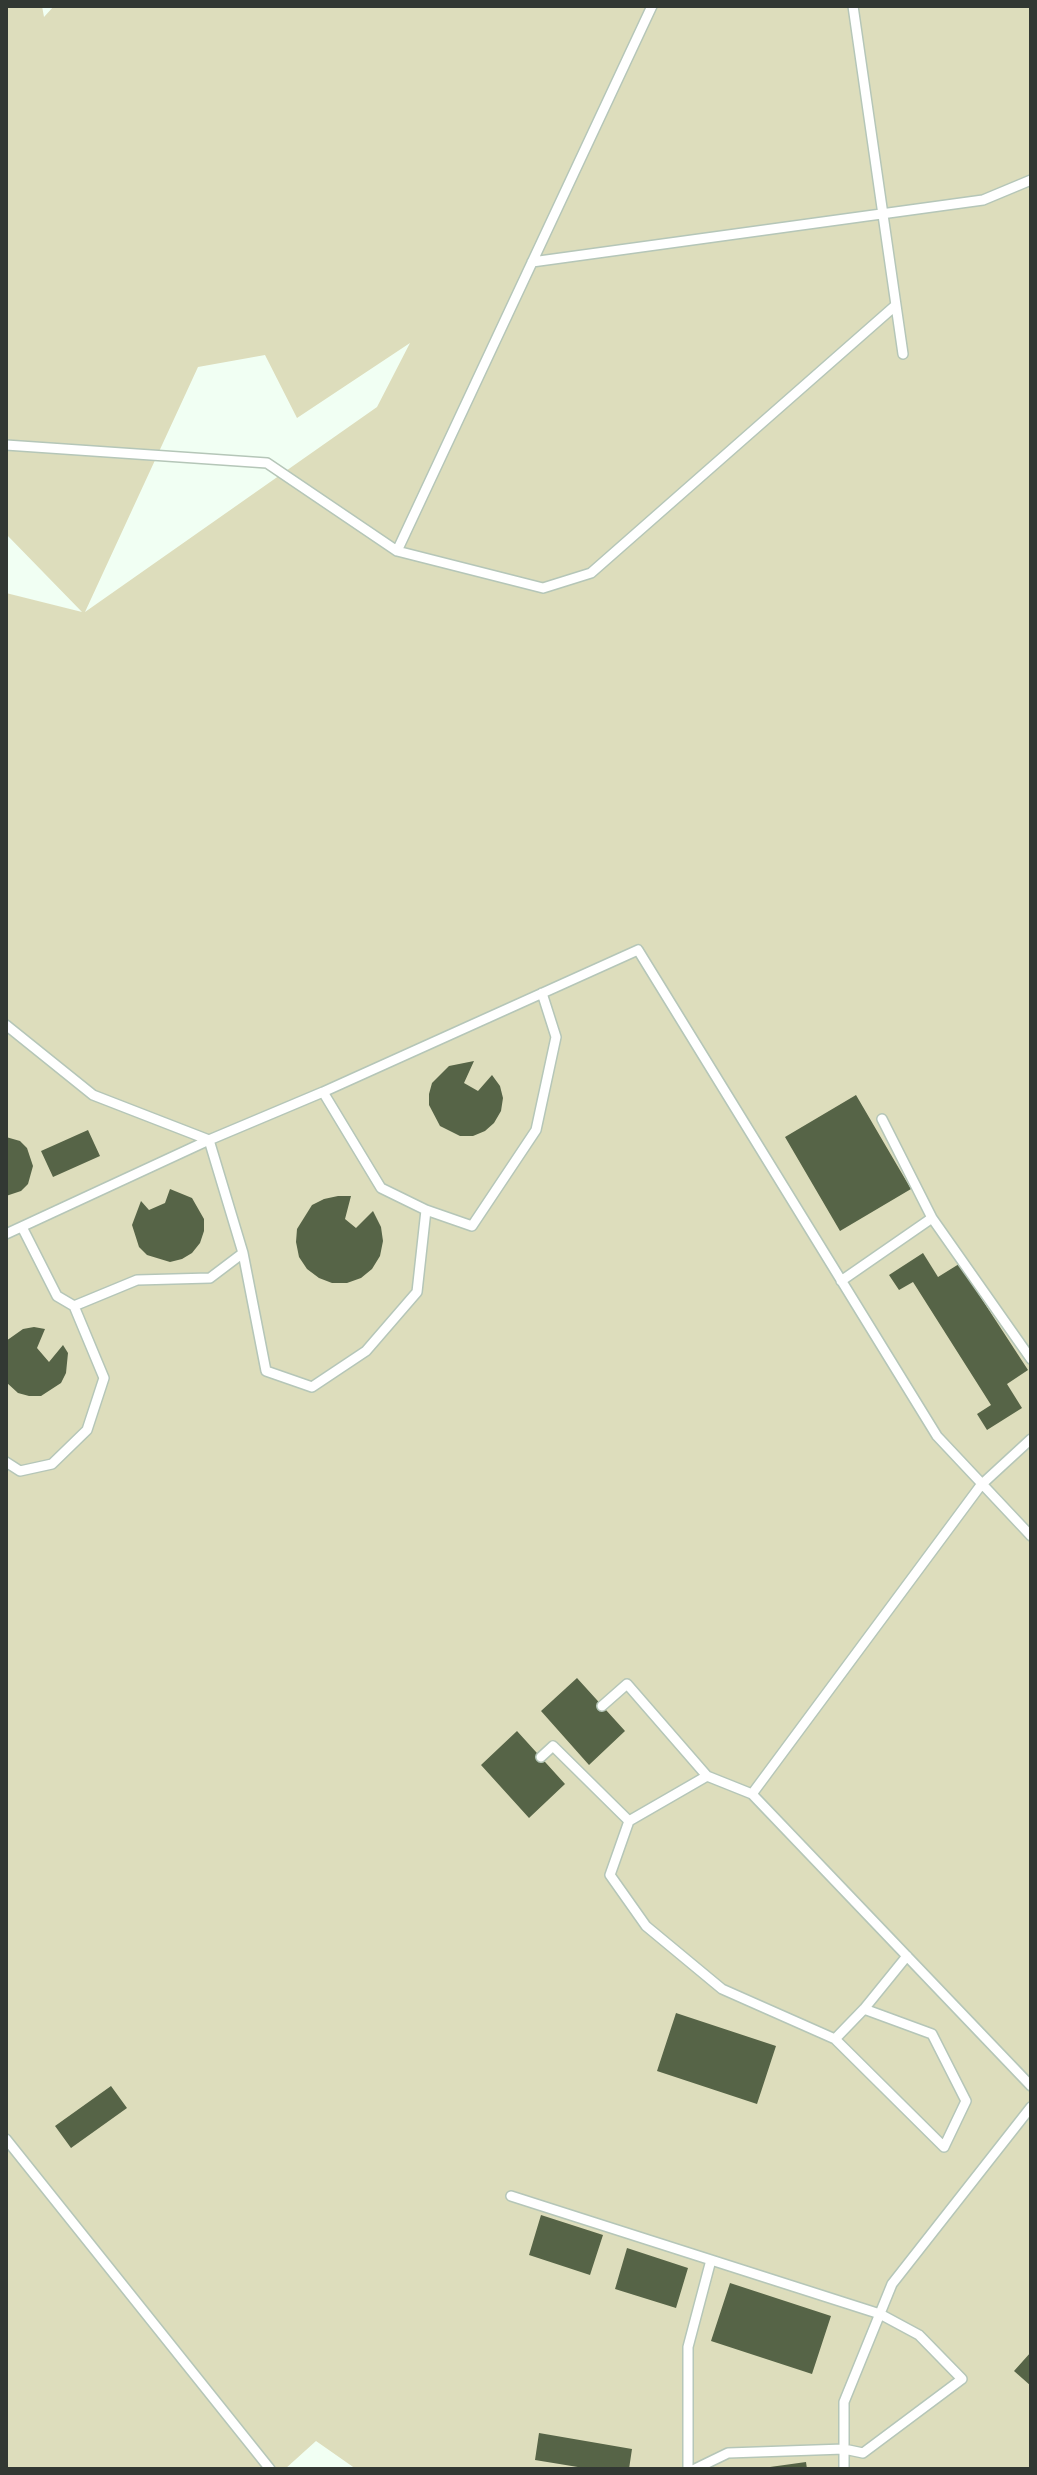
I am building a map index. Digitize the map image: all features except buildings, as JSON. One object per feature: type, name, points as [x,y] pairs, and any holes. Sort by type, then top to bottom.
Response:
[{"type":"lane","points":[[397,551],[652,6]]},
{"type":"lane","points":[[853,6],[903,354]]},
{"type":"lane","points":[[532,262],[983,200],[1031,180]]},
{"type":"lane","points":[[6,445],[267,463],[397,551],[543,588],[591,573],[896,305]]},
{"type":"lane","points":[[6,1234],[209,1140],[638,950],[937,1436],[1031,1536]]},
{"type":"lane","points":[[323,1092],[381,1188],[426,1210],[472,1226],[536,1130],[556,1037],[542,993]]},
{"type":"lane","points":[[6,1025],[93,1095],[209,1140]]},
{"type":"lane","points":[[882,1119],[932,1218],[1031,1359]]},
{"type":"lane","points":[[209,1140],[243,1253],[266,1371],[312,1387],[366,1351],[417,1292],[426,1210]]},
{"type":"lane","points":[[841,1281],[932,1218]]},
{"type":"lane","points":[[6,1462],[20,1471],[52,1464],[87,1430],[104,1378],[74,1306],[57,1296],[22,1227]]},
{"type":"lane","points":[[74,1306],[137,1280],[210,1278],[243,1253]]},
{"type":"lane","points":[[752,1794],[981,1485],[1031,1439]]},
{"type":"lane","points":[[602,1706],[627,1684],[707,1776],[752,1794],[1031,2086]]},
{"type":"lane","points":[[541,1757],[553,1746],[629,1821]]},
{"type":"lane","points":[[707,1776],[629,1821],[610,1875],[646,1926],[722,1989],[835,2039],[944,2147],[966,2101],[932,2034],[864,2009]]},
{"type":"lane","points":[[835,2039],[907,1956]]},
{"type":"lane","points":[[844,2469],[844,2402],[892,2284],[1031,2107]]},
{"type":"lane","points":[[6,2139],[270,2469]]},
{"type":"lane","points":[[511,2196],[880,2314],[919,2335],[962,2379],[863,2453],[844,2449],[728,2453],[695,2469]]},
{"type":"lane","points":[[688,2469],[688,2347],[711,2260]]},
{"type":"green space","points":[[6,6],[42,6],[44,17],[54,6],[1031,6],[1031,2469],[356,2469],[316,2441],[285,2469],[6,2469],[6,593],[82,612],[6,534]],"holes":[[[410,343],[377,407],[85,612],[198,367],[265,355],[297,418]]]}]
